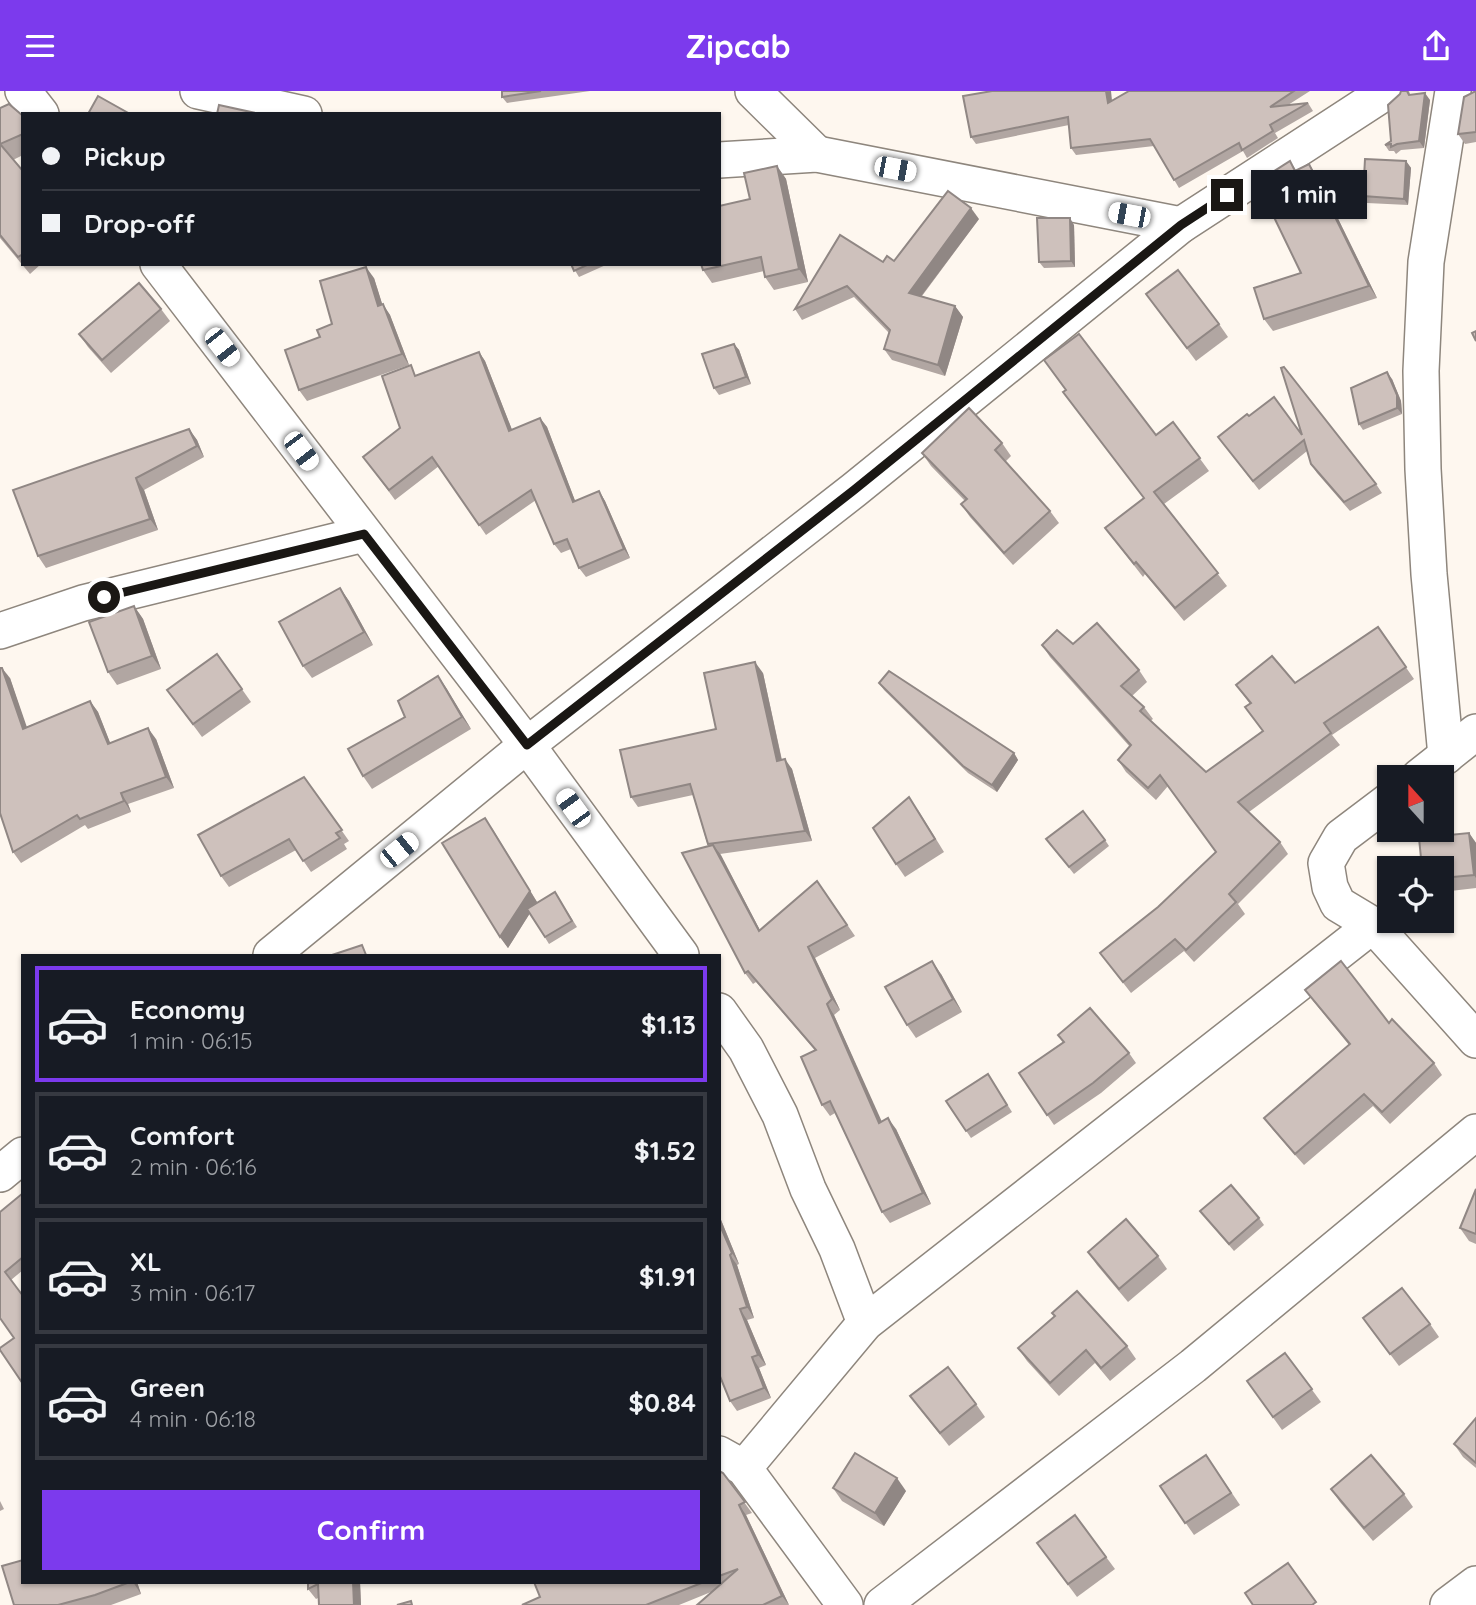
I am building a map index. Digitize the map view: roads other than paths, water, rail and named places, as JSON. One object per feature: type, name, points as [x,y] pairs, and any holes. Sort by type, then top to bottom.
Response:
[{"type":"street","points":[[23,91],[39,112]]},
{"type":"street","points":[[198,91],[295,112]]},
{"type":"street","points":[[753,91],[817,153]]},
{"type":"street","points":[[272,954],[527,745],[854,490],[1181,225],[1387,91]]},
{"type":"street","points":[[1446,756],[1428,561],[1421,371],[1426,262],[1453,91]]},
{"type":"street","points":[[721,160],[817,153],[1181,225]]},
{"type":"street","points":[[161,266],[527,745],[680,954]]},
{"type":"street","points":[[0,631],[82,603],[364,534]]},
{"type":"street","points":[[1434,765],[1476,732]]},
{"type":"street","points":[[1377,810],[1341,837],[1326,863],[1338,904],[1373,925],[1476,1040]]},
{"type":"street","points":[[845,1605],[731,1461],[865,1324],[1373,925]]},
{"type":"street","points":[[721,1014],[746,1049],[780,1115],[865,1324]]},
{"type":"street","points":[[882,1605],[1193,1366],[1476,1132]]},
{"type":"street","points":[[1448,1605],[1476,1584]]}]
